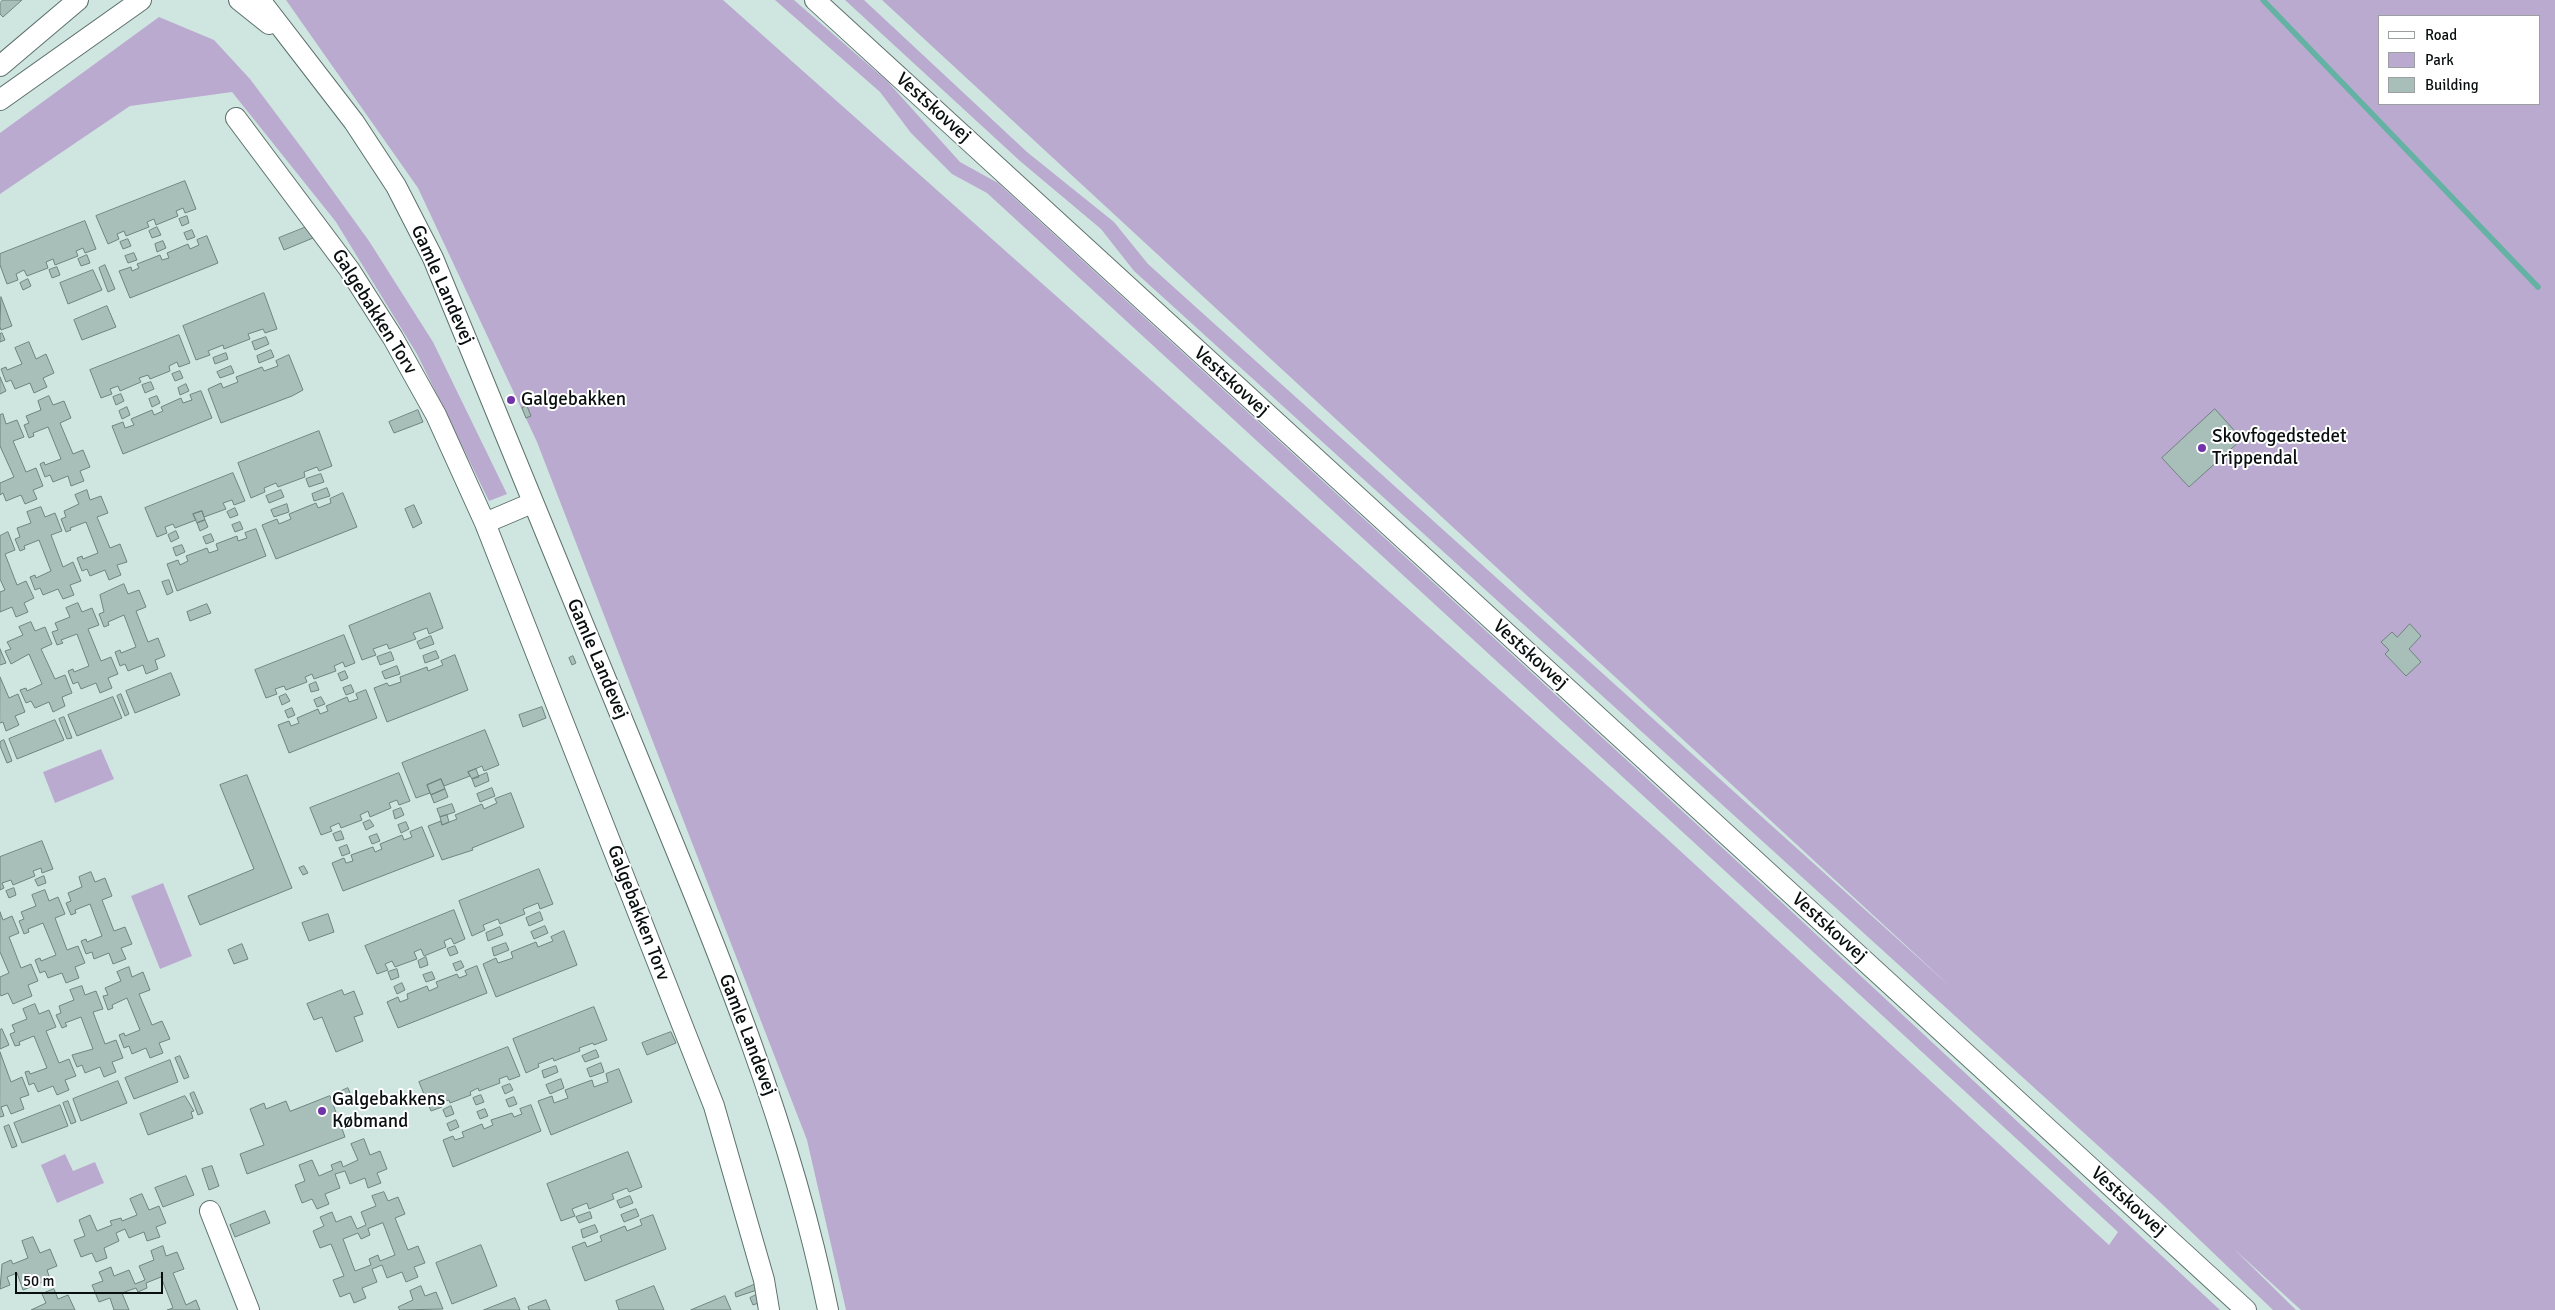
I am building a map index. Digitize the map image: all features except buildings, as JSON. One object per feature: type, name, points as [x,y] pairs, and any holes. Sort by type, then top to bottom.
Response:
[{"type":"street","points":[[0,66],[78,0]]},
{"type":"street","points":[[0,100],[140,0]]},
{"type":"street","name":"Gamle Landevej","points":[[239,0],[292,43]]},
{"type":"street","name":"Gamle Landevej","points":[[260,0],[354,122],[396,186],[433,258],[690,885],[775,1109],[818,1258],[828,1310]]},
{"type":"street","name":"Vestskovvej","points":[[815,0],[2246,1310]]},
{"type":"street","name":"Galgebakken Torv","points":[[236,118],[350,269],[396,342],[436,415],[485,523],[714,1106],[764,1280],[769,1310]]},
{"type":"street","points":[[485,523],[532,503]]},
{"type":"street","points":[[210,1211],[249,1310]]},
{"type":"green space","points":[[286,0],[723,0],[1664,836],[2109,1245],[2118,1232],[987,193],[952,174],[911,133],[880,92],[775,0],[794,0],[887,81],[960,162],[998,183],[1777,898],[2220,1310],[846,1310],[807,1140],[537,442],[418,188]]},
{"type":"green space","points":[[845,0],[864,0],[1027,152],[1114,222],[1148,264],[1952,988],[882,0],[2555,0],[2555,1310],[2301,1310],[2234,1249],[2296,1310],[2273,1310],[2159,1201],[1134,271],[1101,229],[1020,161]]},
{"type":"green space","points":[[159,17],[214,40],[250,79],[304,151],[369,241],[433,342],[507,494],[489,501],[417,354],[336,222],[232,92],[130,106],[0,194],[0,133]]},
{"type":"green space","points":[[101,749],[114,779],[55,803],[43,772]]},
{"type":"green space","points":[[163,883],[192,956],[160,969],[131,896]]},
{"type":"green space","points":[[65,1154],[73,1171],[95,1162],[104,1183],[57,1203],[41,1165]]},
{"type":"waterway","points":[[2263,0],[2538,287]]},
{"type":"place","name":"Galgebakken","points":[[511,400]]},
{"type":"place","name":"Skovfogedstedet Trippendal","points":[[2202,448]]},
{"type":"place","name":"Galgebakkens Købmand","points":[[322,1111]]}]
